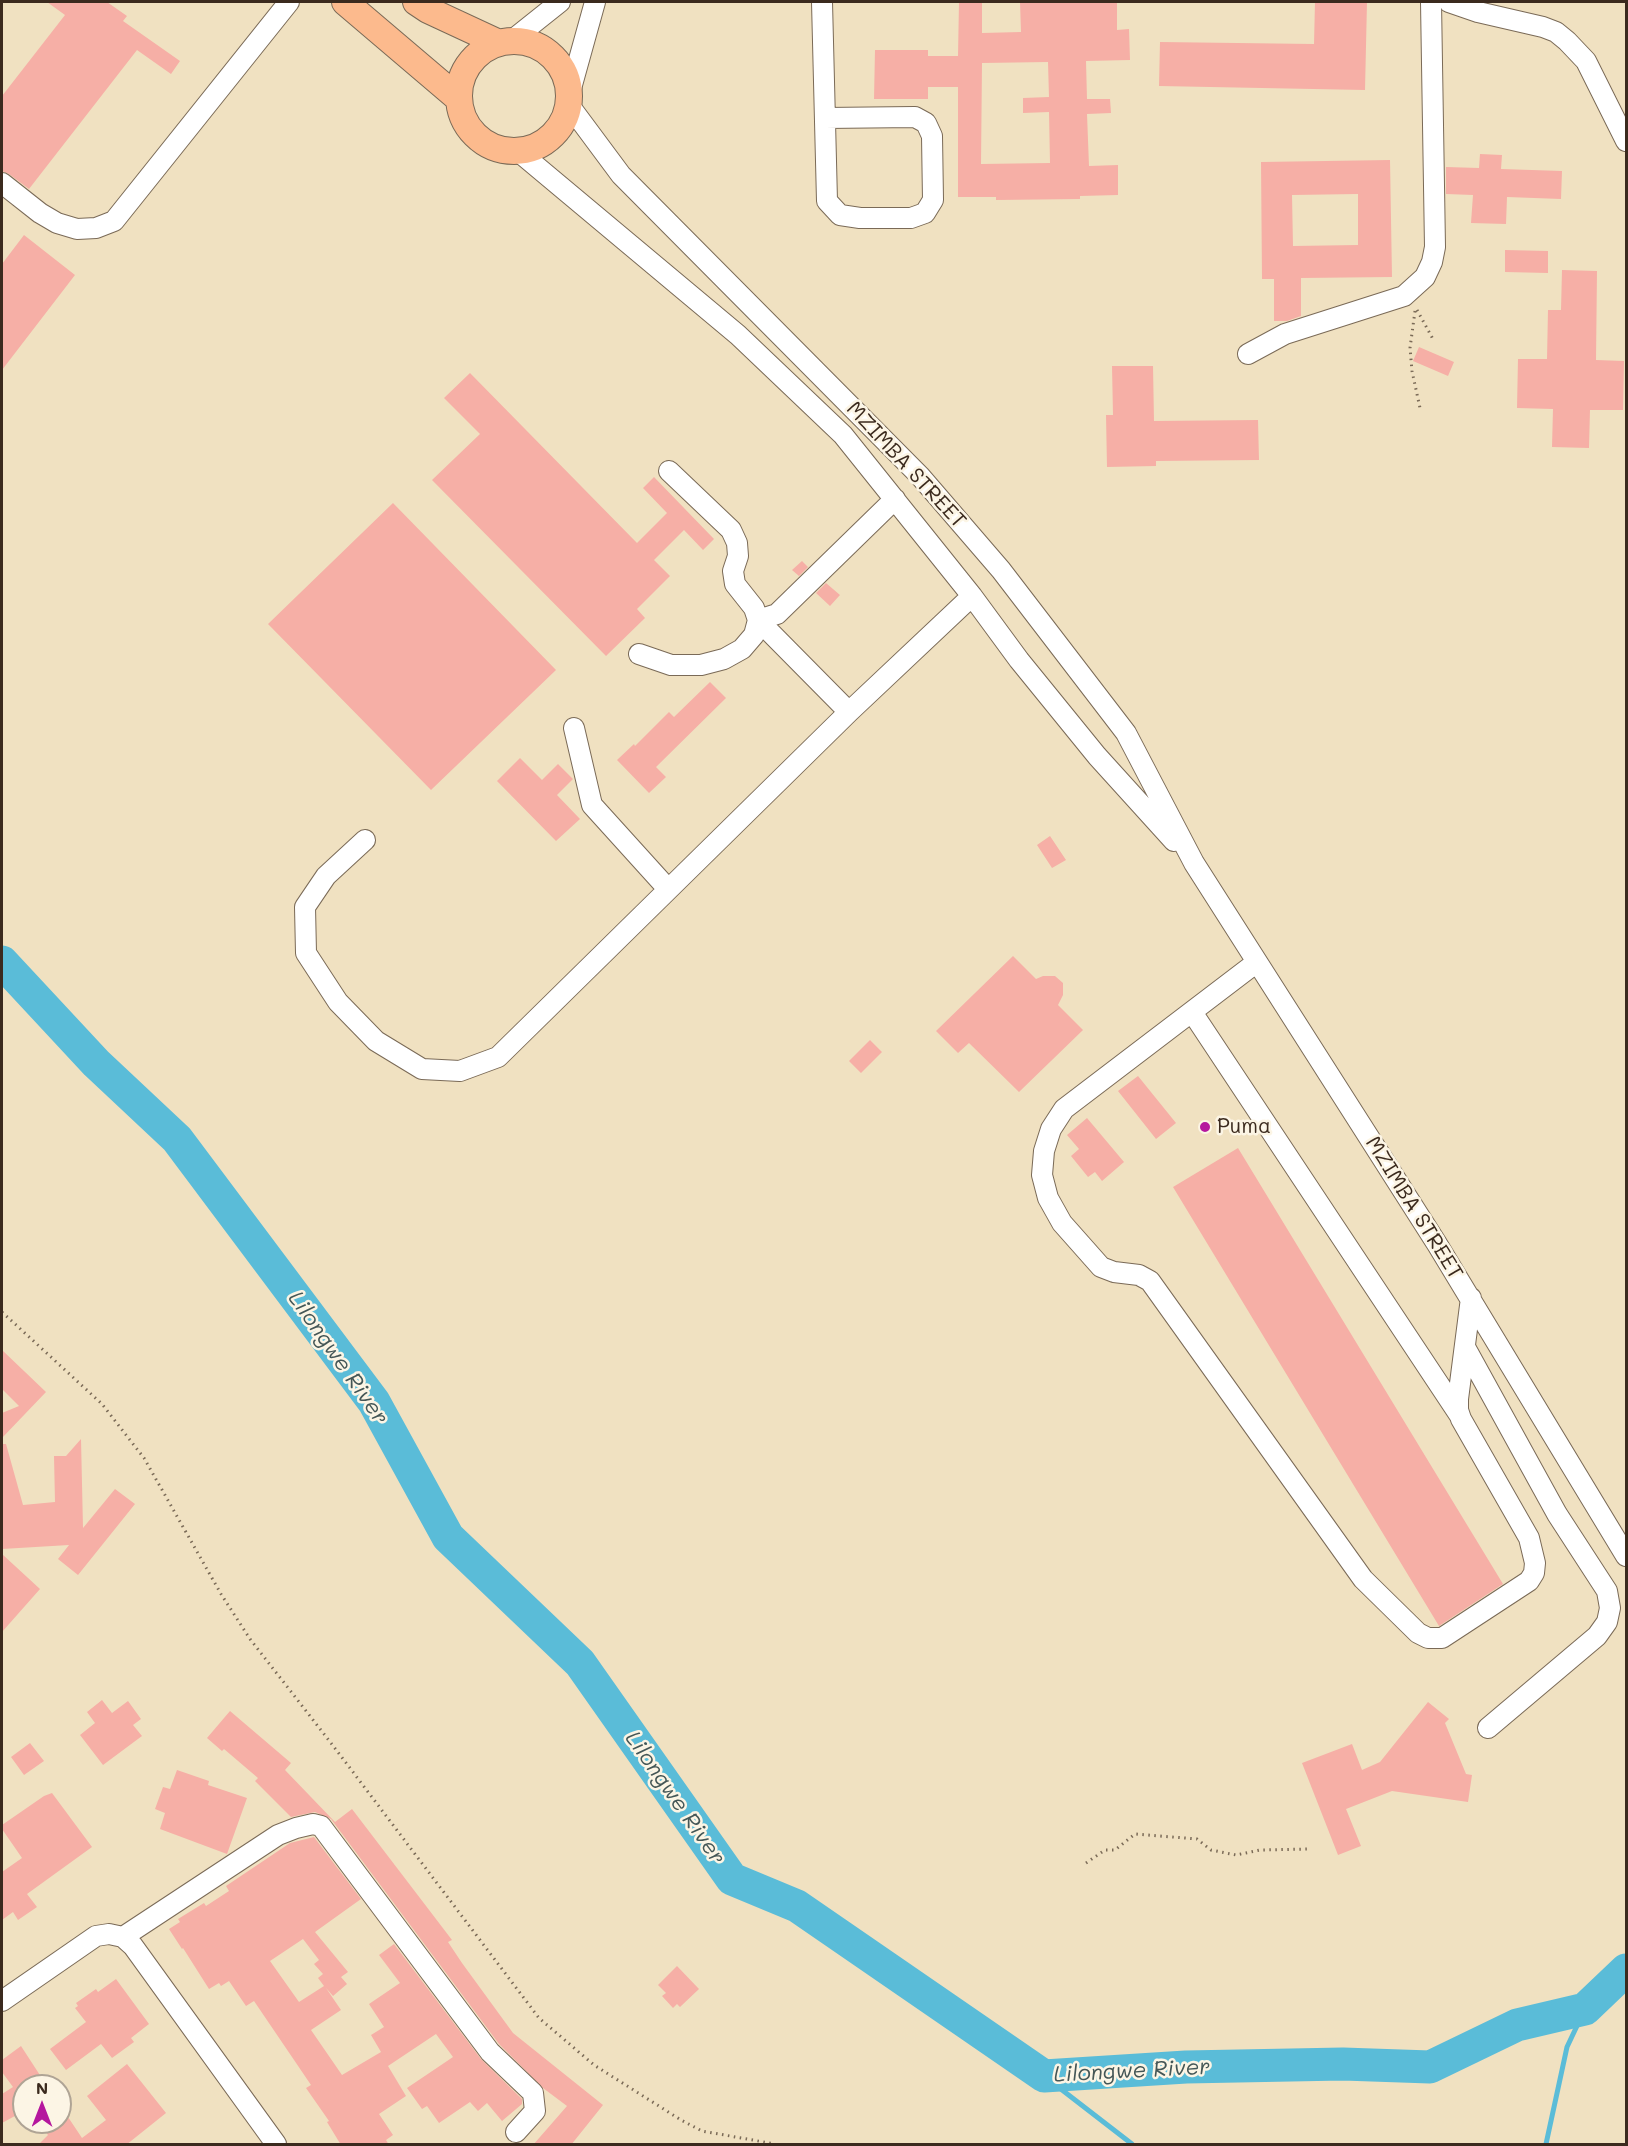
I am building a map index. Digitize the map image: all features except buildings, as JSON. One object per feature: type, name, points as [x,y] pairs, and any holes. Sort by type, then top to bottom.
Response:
[{"type":"main road","points":[[345,2],[459,99]]},
{"type":"main road","points":[[416,2],[428,10],[505,42],[535,45],[556,59],[568,80],[570,99],[563,122],[552,137],[542,144],[518,151],[493,147],[482,141],[466,123],[459,99],[463,75],[469,64],[487,48],[505,42]]},
{"type":"street","points":[[2,183],[40,213],[57,223],[77,229],[96,228],[114,221],[289,2]]},
{"type":"street","points":[[505,42],[560,2]]},
{"type":"street","points":[[570,99],[596,2]]},
{"type":"street","points":[[822,2],[827,201],[840,215],[860,218],[911,218],[925,213],[933,200],[932,136],[926,123],[915,117],[825,118]]},
{"type":"street","points":[[1248,354],[1285,334],[1404,296],[1425,277],[1435,247],[1431,2]]},
{"type":"street","points":[[1449,2],[1478,12],[1542,27],[1562,37],[1586,61],[1626,141]]},
{"type":"street","name":"MZIMBA STREET","points":[[570,99],[621,175],[920,476],[1000,570],[1126,733],[1194,863],[1471,1298],[1626,1556]]},
{"type":"street","name":"MZIMBA STREET","points":[[518,151],[738,335],[843,435],[1097,756],[1194,863]]},
{"type":"street","points":[[669,471],[731,530],[737,543],[738,556],[733,571],[735,584],[754,608],[758,620],[849,712]]},
{"type":"street","points":[[758,620],[777,614],[895,499]]},
{"type":"street","points":[[365,840],[326,876],[305,907],[306,953],[338,1002],[376,1041],[422,1069],[460,1071],[498,1057],[849,712],[972,596]]},
{"type":"street","points":[[639,654],[671,665],[701,665],[724,659],[742,649],[754,635],[758,620]]},
{"type":"street","points":[[574,728],[592,805],[668,890]]},
{"type":"street","points":[[1192,1012],[1461,1419],[1529,1538],[1535,1563],[1534,1573],[1529,1581],[1442,1638],[1428,1638],[1418,1633],[1364,1579],[1150,1281],[1139,1275],[1114,1272],[1101,1267],[1062,1223],[1048,1198],[1042,1175],[1044,1151],[1051,1129],[1064,1109],[1257,962]]},
{"type":"street","points":[[1461,1419],[1458,1399],[1471,1298]]},
{"type":"street","points":[[1465,1347],[1557,1514],[1607,1591],[1610,1608],[1607,1622],[1597,1636],[1488,1728]]},
{"type":"street","points":[[123,1937],[278,1835],[313,1824],[321,1826],[490,2052],[533,2093],[535,2111],[516,2132]]},
{"type":"street","points":[[2,2001],[96,1936],[109,1934],[123,1937],[133,1946],[276,2145]]},
{"type":"path","points":[[1420,408],[1412,371],[1410,348],[1415,306],[1434,342]]},
{"type":"path","points":[[2,1312],[102,1404],[144,1458],[221,1594],[250,1639],[539,2018],[594,2065],[681,2120],[702,2131],[775,2145]]},
{"type":"path","points":[[1086,1863],[1105,1850],[1116,1850],[1135,1834],[1197,1839],[1211,1850],[1236,1855],[1260,1850],[1311,1849]]},
{"type":"waterway","name":"Lilongwe River","points":[[2,962],[96,1063],[177,1139],[374,1402],[448,1537],[580,1663],[732,1879],[797,1906],[1044,2076],[1186,2067],[1343,2064],[1430,2067],[1517,2025],[1585,2009],[1626,1970]]},
{"type":"waterway","points":[[1546,2144],[1567,2047],[1585,2009]]},
{"type":"waterway","points":[[1044,2076],[1132,2144]]},
{"type":"place","name":"Puma","points":[[1205,1127]]}]
